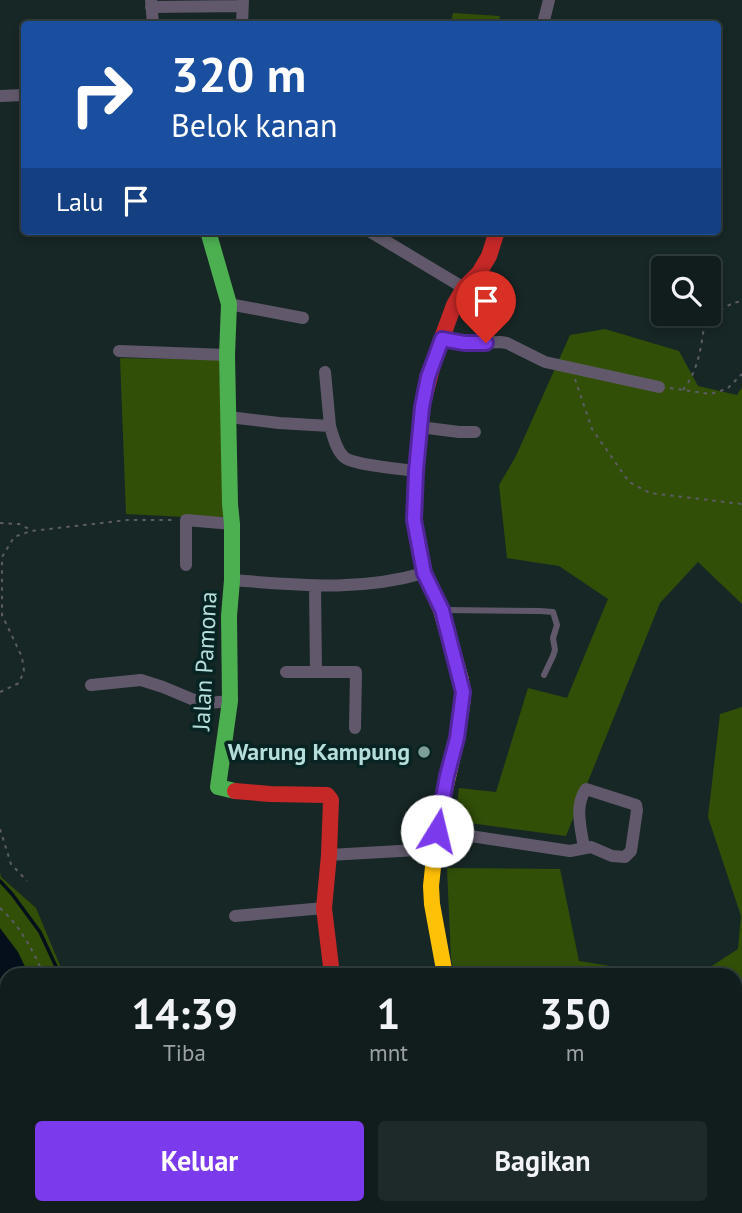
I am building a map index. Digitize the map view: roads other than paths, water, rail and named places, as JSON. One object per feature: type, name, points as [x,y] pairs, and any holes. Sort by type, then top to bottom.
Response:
[{"type":"street","points":[[544,21],[549,0]]},
{"type":"street","points":[[153,21],[151,3],[242,3],[242,21]]},
{"type":"street","points":[[0,96],[21,95]]},
{"type":"street","name":"Jalan Pamona","points":[[209,235],[229,304],[227,355],[232,524],[230,701],[218,788],[238,792],[327,795],[331,800],[324,908],[331,968]]},
{"type":"street","points":[[376,235],[464,288]]},
{"type":"street","points":[[444,968],[432,904],[432,886],[437,831],[463,698],[461,680],[442,610],[424,573],[414,520],[416,471],[422,407],[428,377],[454,305],[464,288],[479,274],[496,235]]},
{"type":"street","points":[[229,304],[303,318]]},
{"type":"street","points":[[442,339],[464,343],[508,343],[545,362],[659,387]]},
{"type":"street","points":[[118,351],[227,355]]},
{"type":"street","points":[[325,372],[330,426],[334,442],[344,458],[416,471]]},
{"type":"street","points":[[229,417],[330,426]]},
{"type":"street","points":[[420,427],[475,432]]},
{"type":"street","points":[[186,565],[186,520],[232,524]]},
{"type":"street","points":[[232,580],[315,586],[376,582],[424,573]]},
{"type":"street","points":[[315,586],[316,672]]},
{"type":"street","points":[[286,672],[356,672],[355,728]]},
{"type":"street","points":[[91,685],[141,680],[194,700],[209,703],[230,701]]},
{"type":"street","points":[[437,831],[570,851],[591,847],[612,856],[622,857],[631,851],[636,805],[586,789],[582,796],[579,816],[584,848]]},
{"type":"street","points":[[329,855],[435,849]]},
{"type":"street","points":[[235,916],[324,908]]},
{"type":"lane","points":[[442,610],[553,612],[557,625],[553,638],[555,650],[544,675]]},
{"type":"water","points":[[0,928],[18,952],[26,968],[0,968]]},
{"type":"waterway","points":[[0,881],[40,932],[57,968]]},
{"type":"place","name":"Warung Kampung","points":[[424,752]]}]
